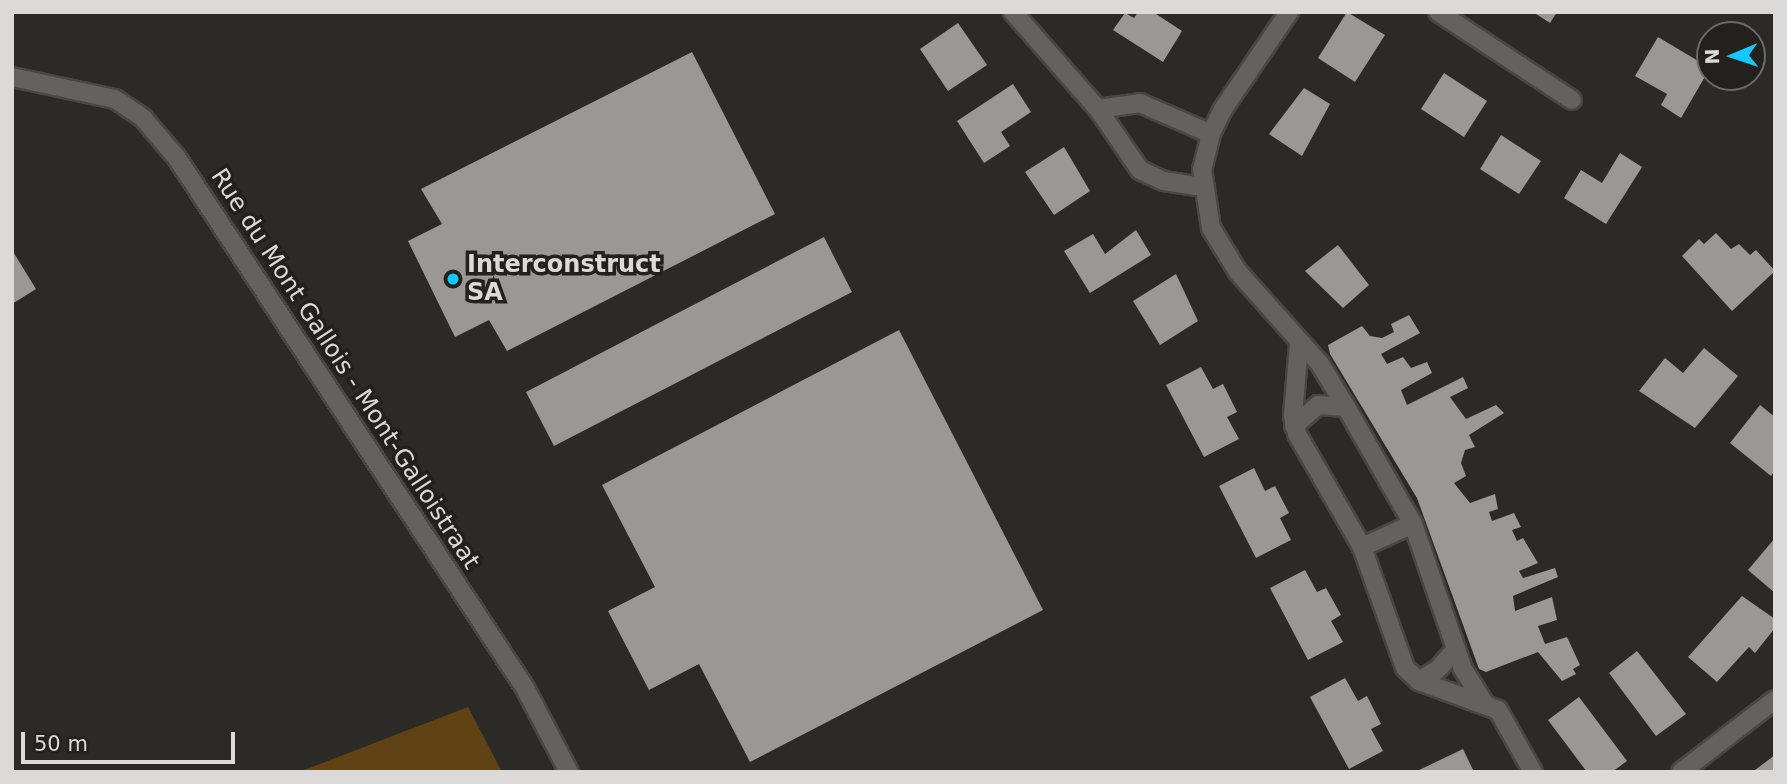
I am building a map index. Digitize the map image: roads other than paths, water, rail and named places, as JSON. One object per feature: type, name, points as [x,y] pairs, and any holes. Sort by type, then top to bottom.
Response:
[{"type":"street","points":[[1013,12],[1098,109],[1140,170],[1164,181],[1203,187]]},
{"type":"street","points":[[1289,12],[1223,109],[1211,134],[1203,187],[1211,228],[1222,251],[1299,344],[1320,364],[1346,407],[1413,524],[1456,649],[1470,684],[1484,703]]},
{"type":"street","points":[[1438,12],[1572,100]]},
{"type":"street","name":"Rue du Mont Gallois - Mont-Galloistraat","points":[[12,77],[115,99],[143,118],[177,158],[525,688],[569,772]]},
{"type":"street","points":[[1098,109],[1140,103],[1211,134]]},
{"type":"street","points":[[1299,344],[1294,426],[1362,547],[1402,663],[1419,681],[1498,710],[1510,726],[1533,772]]},
{"type":"street","points":[[1294,426],[1318,405],[1346,407]]},
{"type":"street","points":[[1362,547],[1413,524]]},
{"type":"street","points":[[1419,681],[1438,669],[1456,649]]},
{"type":"street","points":[[1681,772],[1775,700]]},
{"type":"place","name":"Interconstruct SA","points":[[453,279]]}]
